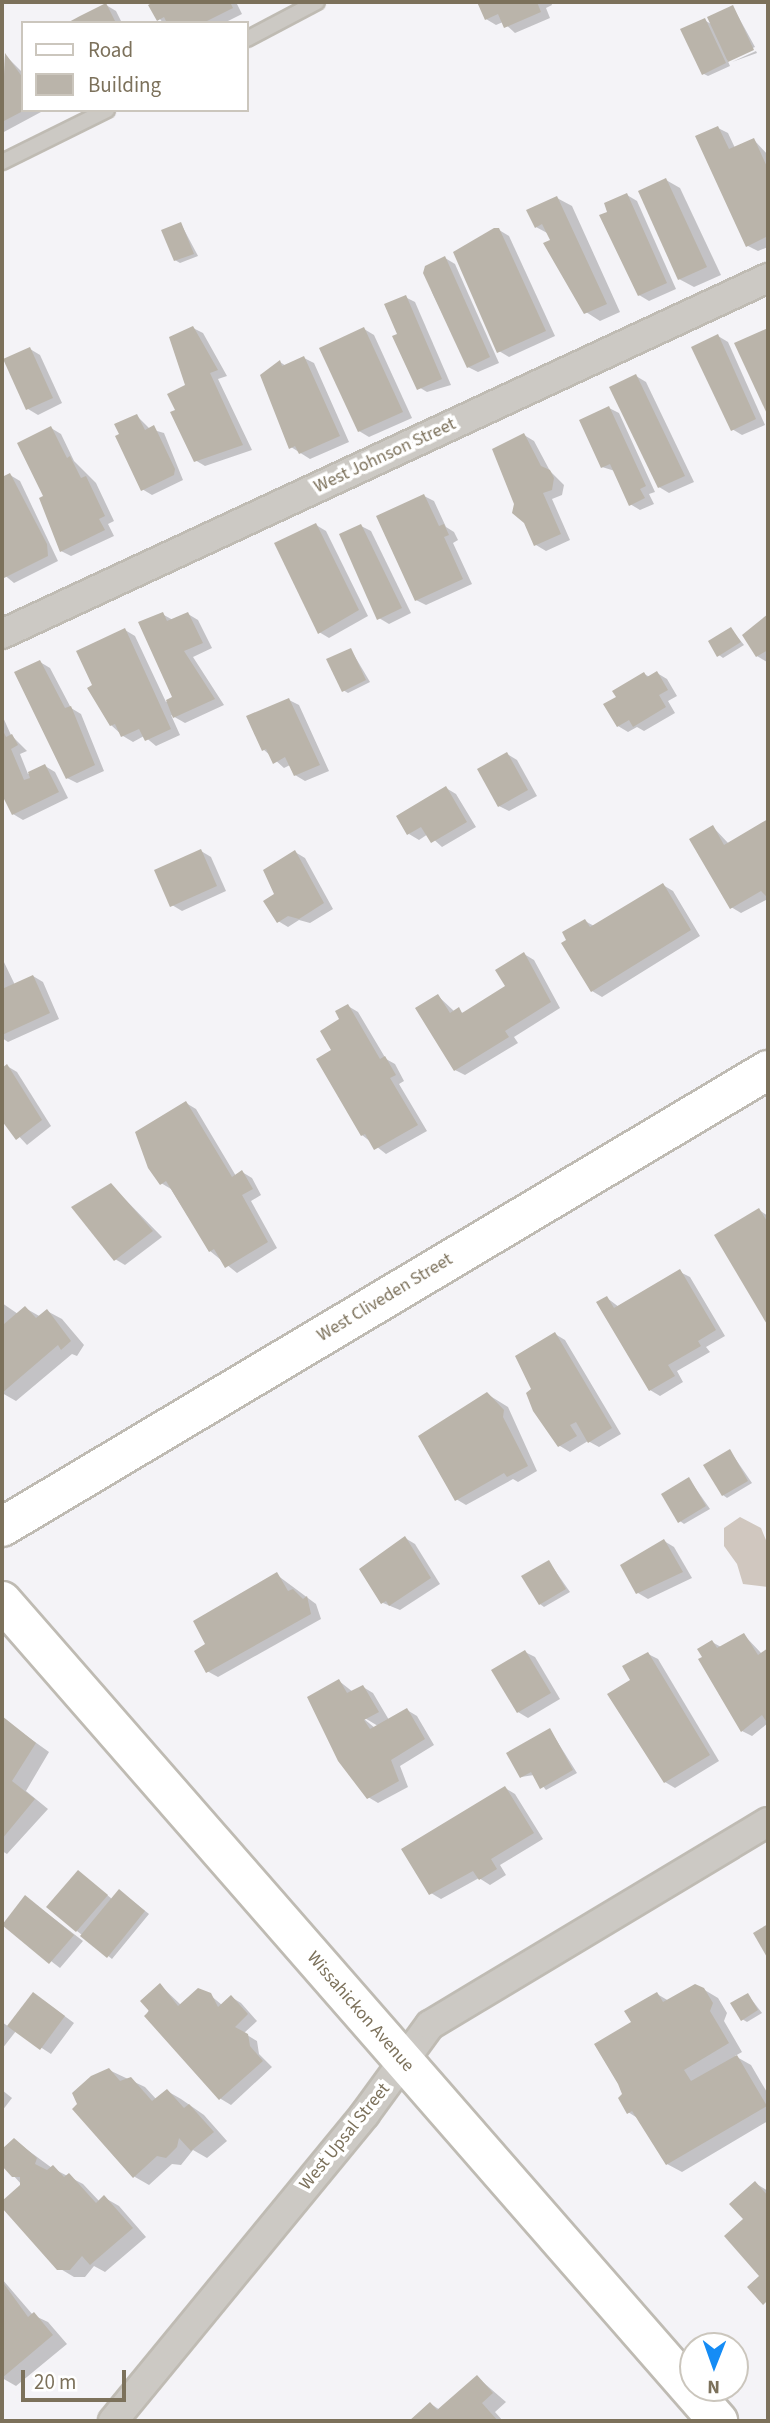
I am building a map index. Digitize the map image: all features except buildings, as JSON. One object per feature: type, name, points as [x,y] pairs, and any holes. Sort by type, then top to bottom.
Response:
[{"type":"street","name":"West Johnson Street","points":[[2,634],[768,278]]},
{"type":"street","name":"West Cliveden Street","points":[[2,1527],[768,1070]]},
{"type":"street","name":"Wissahickon Avenue","points":[[2,1601],[718,2421]]},
{"type":"street","name":"West Upsal Street","points":[[113,2421],[380,2096],[430,2025],[768,1822]]},
{"type":"lane","points":[[248,38],[317,2]]},
{"type":"lane","points":[[2,162],[103,112]]},
{"type":"shaded area","points":[[740,1517],[761,1528],[768,1545],[768,1587],[743,1584],[737,1564],[724,1546],[724,1528]]}]
